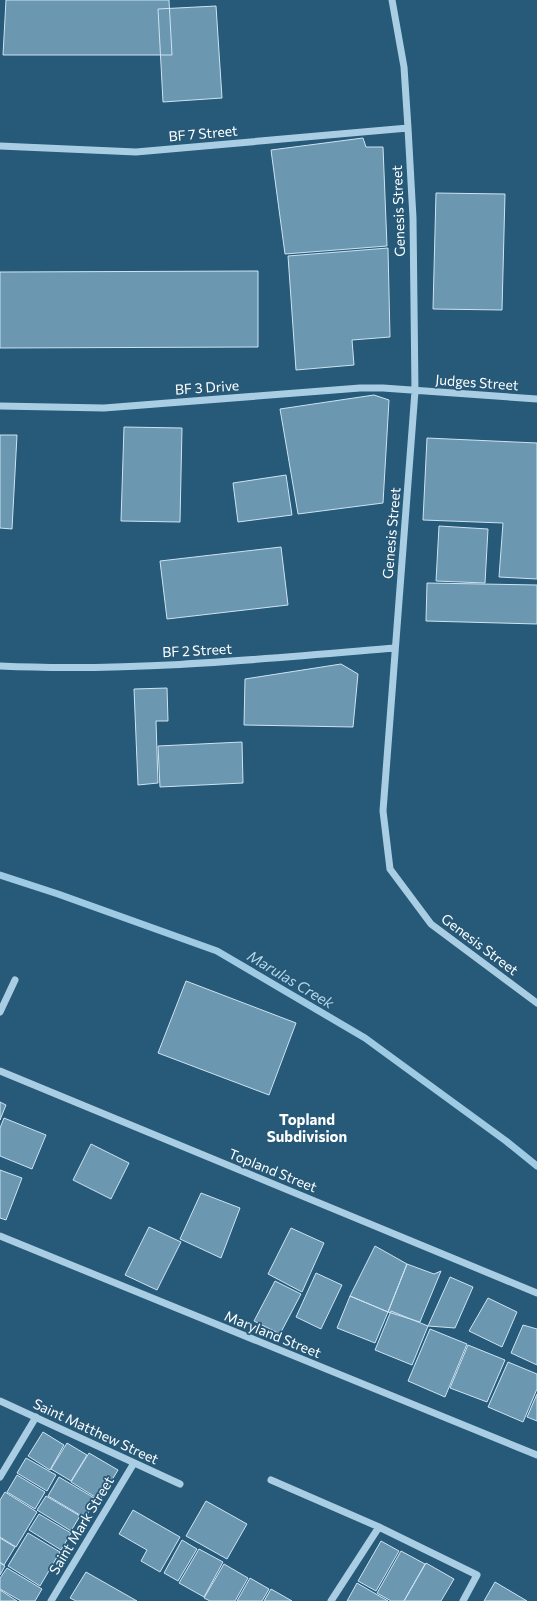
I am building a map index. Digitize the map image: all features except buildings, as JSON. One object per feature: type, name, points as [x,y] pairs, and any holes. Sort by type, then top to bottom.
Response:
[{"type":"street","name":"Genesis Street","points":[[392,0],[404,67],[408,128],[412,218],[415,391],[383,811],[390,869],[431,924],[537,1003]]},
{"type":"street","name":"BF 7 Street","points":[[0,146],[136,152],[408,128]]},
{"type":"street","name":"BF 3 Drive","points":[[0,406],[104,408],[360,388],[415,391]]},
{"type":"street","name":"Judges Street","points":[[415,391],[537,399]]},
{"type":"street","name":"BF 2 Street","points":[[0,666],[50,668],[218,663],[395,648]]},
{"type":"street","points":[[0,1012],[15,980]]},
{"type":"street","name":"Topland Street","points":[[0,1071],[537,1292]]},
{"type":"street","name":"Maryland Street","points":[[0,1236],[537,1455]]},
{"type":"street","name":"Saint Matthew Street","points":[[0,1401],[180,1484]]},
{"type":"street","points":[[0,1477],[36,1417]]},
{"type":"street","name":"Saint Mark Street","points":[[51,1601],[134,1463]]},
{"type":"street","points":[[271,1480],[379,1527],[477,1575],[463,1601]]},
{"type":"street","points":[[331,1601],[379,1527]]},
{"type":"waterway","name":"Marulas Creek","points":[[0,875],[58,894],[217,951],[365,1038],[506,1141],[537,1166]]},
{"type":"district","name":"Topland Subdivision","points":[[307,1128]]}]
